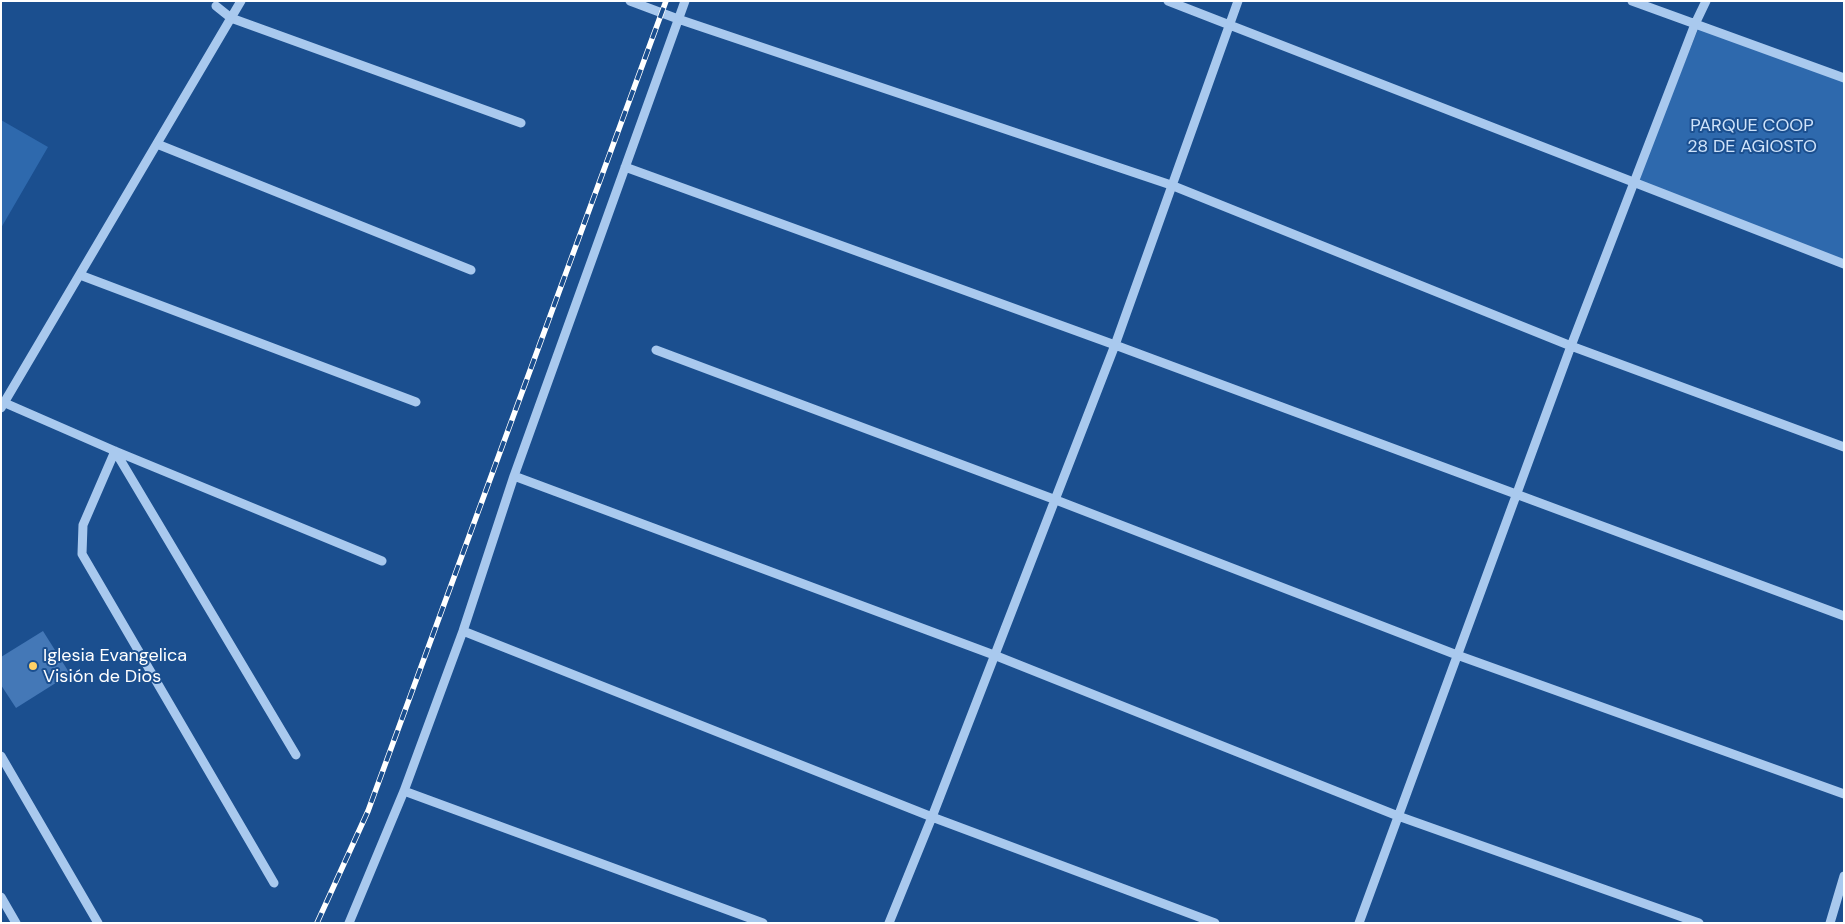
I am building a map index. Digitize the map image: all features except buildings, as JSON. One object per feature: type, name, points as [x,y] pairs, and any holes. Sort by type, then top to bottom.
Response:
[{"type":"street","points":[[241,1],[3,405],[382,561]]},
{"type":"street","points":[[630,1],[678,19],[1171,185],[1571,346],[1844,447]]},
{"type":"street","points":[[349,923],[404,791],[463,631],[514,476],[685,1]]},
{"type":"street","points":[[1168,1],[1844,264]]},
{"type":"street","points":[[888,923],[932,817],[1115,345],[1238,1]]},
{"type":"street","points":[[1632,1],[1844,78]]},
{"type":"street","points":[[1358,923],[1571,346],[1695,24],[1706,1]]},
{"type":"street","points":[[216,6],[231,18],[521,123]]},
{"type":"street","points":[[157,144],[471,270]]},
{"type":"street","points":[[625,167],[1115,345],[1844,616]]},
{"type":"street","points":[[80,275],[416,402]]},
{"type":"street","points":[[656,350],[1056,500],[1457,655],[1844,794]]},
{"type":"street","points":[[115,451],[296,755]]},
{"type":"street","points":[[115,451],[83,525],[82,554],[274,883]]},
{"type":"street","points":[[514,476],[994,655],[1398,816],[1699,923]]},
{"type":"street","points":[[463,631],[932,817],[1215,923]]},
{"type":"street","points":[[1,756],[98,923]]},
{"type":"street","points":[[404,791],[762,923]]},
{"type":"street","points":[[1830,923],[1844,876]]},
{"type":"street","points":[[1,897],[16,923]]},
{"type":"green space","name":"PARQUE COOP 28 DE AGIOSTO","points":[[1699,27],[1844,80],[1844,262],[1637,181]]},
{"type":"green space","points":[[1,120],[48,147],[1,228]]},
{"type":"railway","points":[[317,923],[368,811],[666,1]]},
{"type":"place","name":"Iglesia Evangelica Visión de Dios","points":[[33,666]]}]
